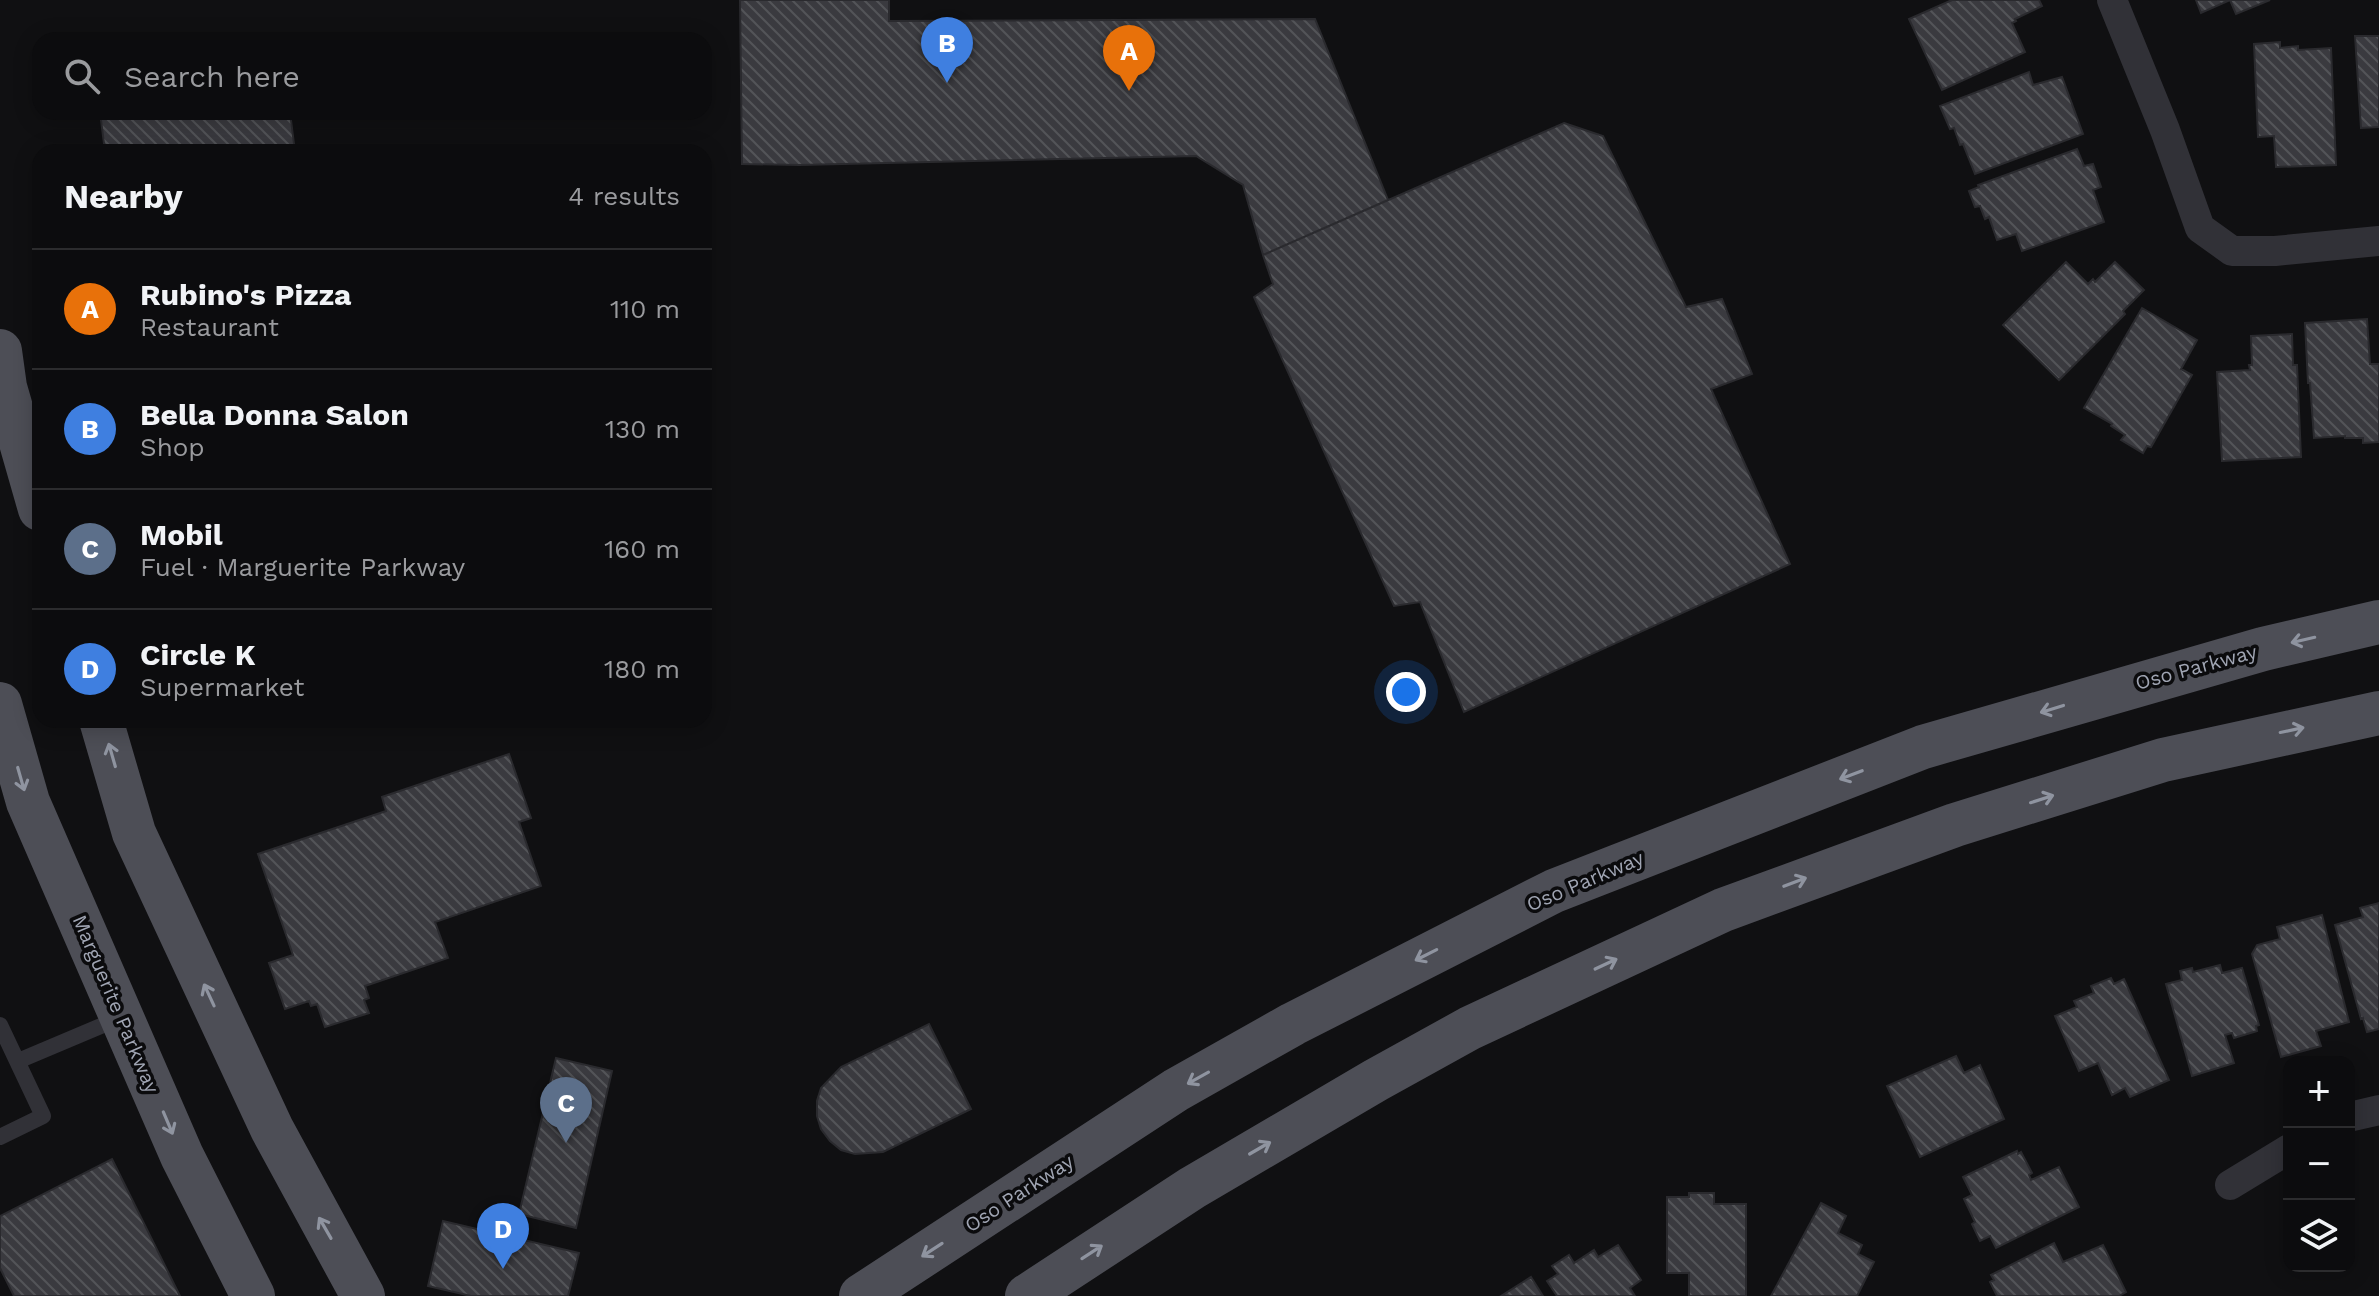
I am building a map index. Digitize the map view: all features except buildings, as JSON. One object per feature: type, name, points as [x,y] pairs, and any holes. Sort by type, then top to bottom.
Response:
[{"type":"main road","points":[[0,351],[5,387],[32,481]]},
{"type":"main road","name":"Oso Parkway","points":[[861,1296],[1176,1090],[1293,1024],[1554,891],[1923,747],[2189,669],[2379,622]]},
{"type":"main road","name":"Marguerite Parkway","points":[[0,704],[28,802],[182,1156],[253,1296]]},
{"type":"main road","points":[[1027,1296],[1192,1188],[1376,1080],[1483,1022],[1723,910],[1955,825],[2163,760],[2379,713]]},
{"type":"main road","points":[[103,728],[134,833],[272,1129],[363,1296]]},
{"type":"street","points":[[2112,0],[2165,130],[2200,228],[2232,251],[2275,251],[2379,241]]},
{"type":"street","points":[[2355,1116],[2379,1110]]},
{"type":"street","points":[[2230,1185],[2283,1153]]},
{"type":"lane","points":[[18,1061],[123,1016]]},
{"type":"lane","points":[[0,1025],[43,1116],[0,1137]]},
{"type":"place","name":"Bella Donna Salon","points":[[947,83]]},
{"type":"place","name":"Rubino's Pizza","points":[[1129,91]]},
{"type":"place","name":"Mobil","points":[[566,1143]]},
{"type":"place","name":"Circle K","points":[[503,1269]]}]
